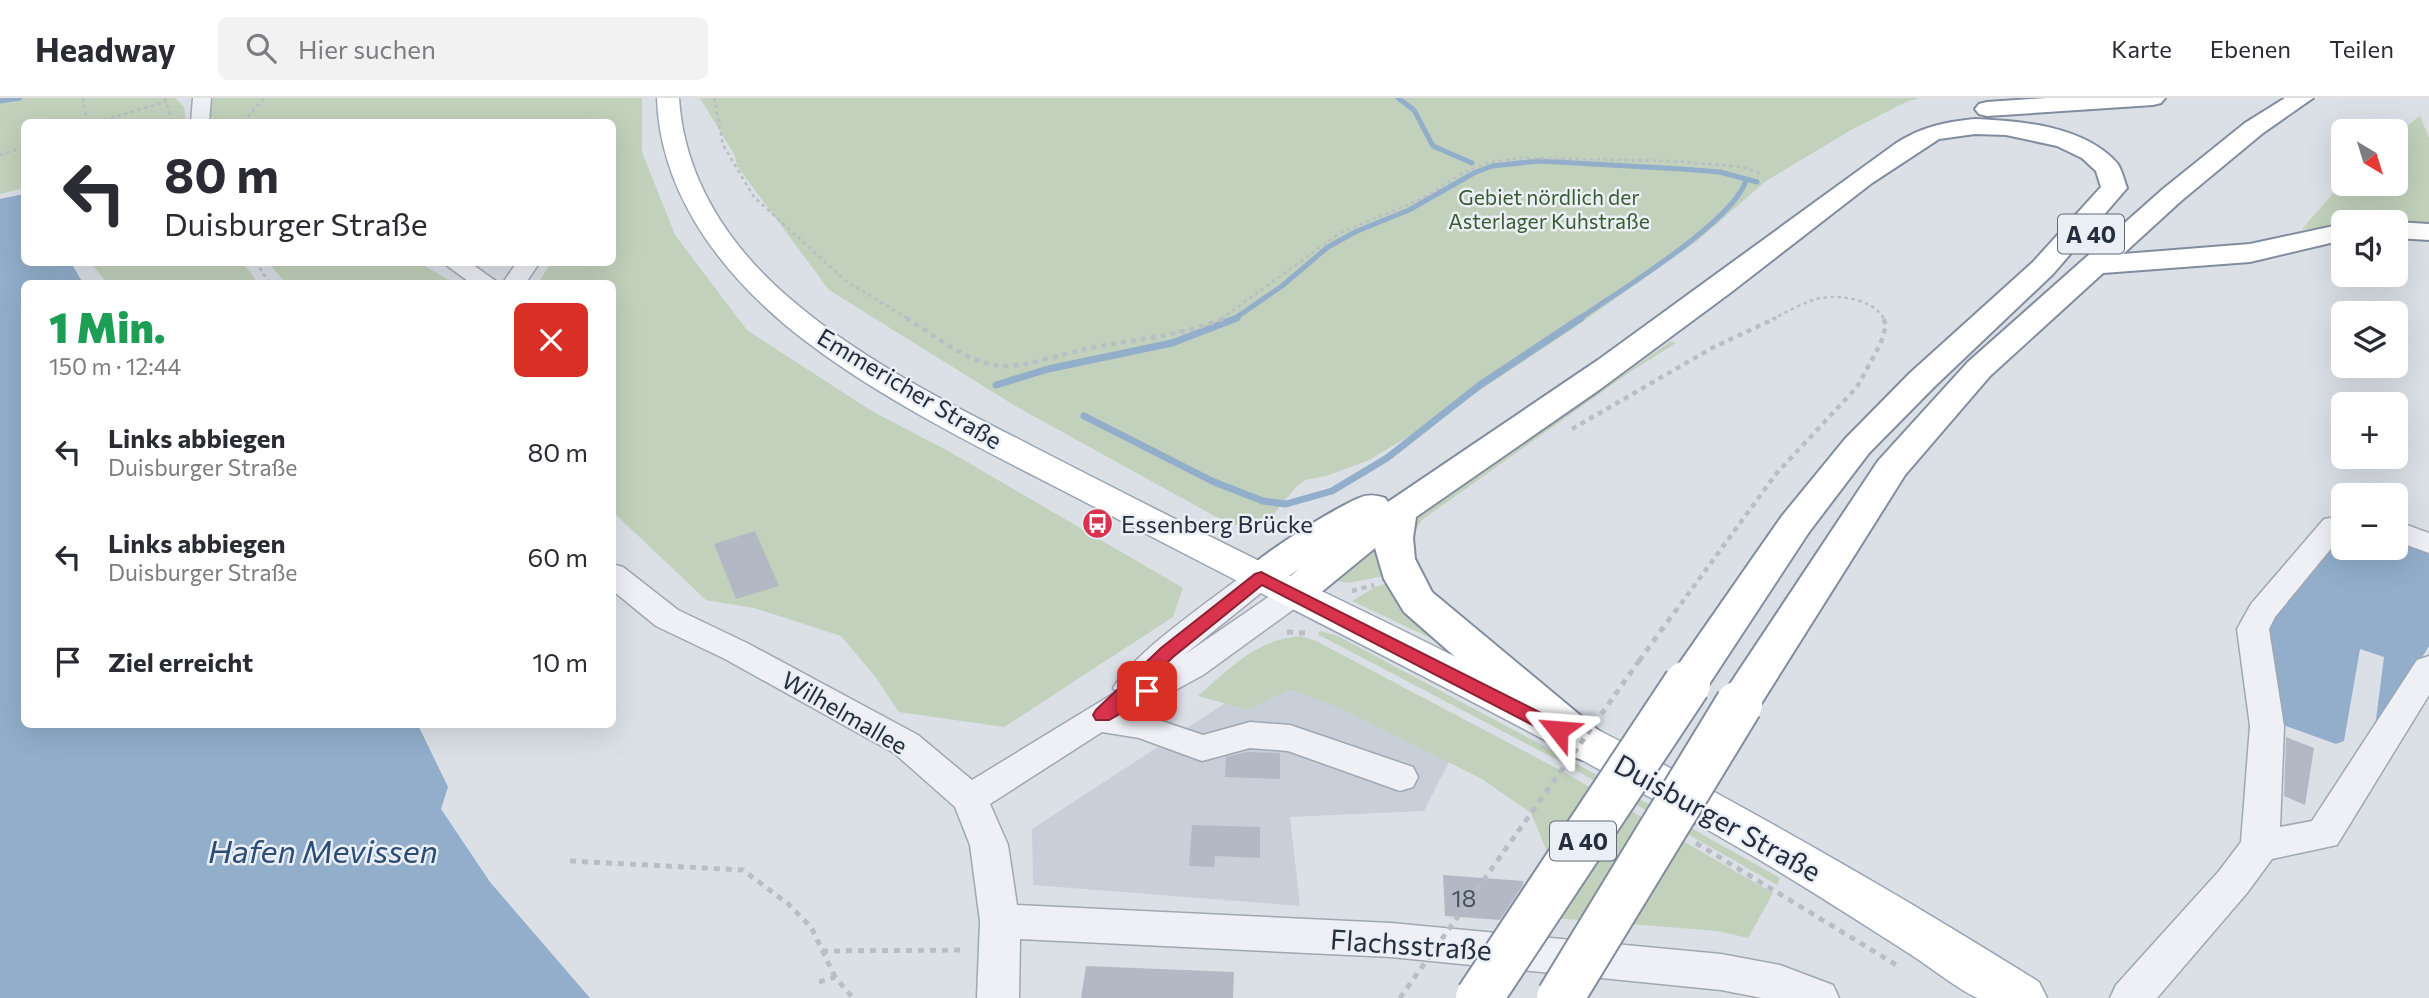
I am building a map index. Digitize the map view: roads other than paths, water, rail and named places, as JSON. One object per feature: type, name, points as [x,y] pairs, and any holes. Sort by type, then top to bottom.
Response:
[{"type":"highway","points":[[1277,586],[1307,545],[1451,455],[1708,281],[1837,184],[1867,155],[1905,129],[1933,118],[1965,112],[2153,98]]},
{"type":"highway","name":"A 40","points":[[1479,998],[1794,524],[1857,446],[1922,380],[2130,201],[2227,124],[2266,98]]},
{"type":"highway","name":"A 40","points":[[1560,998],[1739,704],[1891,469],[1979,369],[2092,264],[2254,128],[2301,98]]},
{"type":"highway","points":[[1277,586],[1398,512],[1588,382],[1857,183],[1932,133],[1972,126],[2014,129],[2055,138],[2102,160],[2114,176],[2115,188],[2043,268],[1922,380]]},
{"type":"highway","points":[[2408,231],[2429,232]]},
{"type":"highway","points":[[2092,264],[2250,253],[2331,235]]},
{"type":"highway","points":[[1398,512],[1392,536],[1393,554],[1400,577],[1418,603],[1457,639],[1583,743]]},
{"type":"main road","name":"Emmericher Straße","points":[[668,98],[667,115],[677,161],[688,188],[743,268],[797,320],[891,381],[981,432],[1277,586]]},
{"type":"main road","name":"Duisburger Straße","points":[[1277,586],[1583,743],[1785,852],[2021,998]]},
{"type":"street","points":[[200,119],[202,98]]},
{"type":"street","points":[[460,266],[482,280]]},
{"type":"street","points":[[2131,998],[2233,882],[2260,846],[2267,726],[2253,629],[2262,612],[2331,530]]},
{"type":"street","points":[[2408,535],[2429,544]]},
{"type":"street","name":"Wilhelmallee","points":[[616,577],[667,618],[736,651],[906,744],[970,799],[989,845],[1000,921],[998,998]]},
{"type":"street","points":[[970,799],[1102,715],[1191,667],[1277,586]]},
{"type":"street","points":[[2260,846],[2324,834],[2429,668]]},
{"type":"street","points":[[1102,715],[1111,722],[1142,726],[1202,748],[1250,735],[1290,738],[1400,777]]},
{"type":"street","name":"Flachsstraße","points":[[1000,921],[1418,943],[1711,971],[1780,983],[1818,998]]},
{"type":"water","name":"Hafen Mevissen","points":[[21,195],[21,266],[73,266],[81,280],[21,280],[21,728],[419,728],[448,787],[441,809],[490,882],[590,998],[0,998],[0,199]]},
{"type":"water","points":[[2408,539],[2429,549],[2429,646],[2374,735],[2384,657],[2360,649],[2344,741],[2336,744],[2278,723],[2268,626],[2331,546],[2331,560],[2408,560]]},
{"type":"waterway","points":[[0,101],[20,98]]},
{"type":"waterway","points":[[1398,98],[1414,110],[1433,146],[1472,163]]},
{"type":"waterway","points":[[1234,319],[1282,286],[1328,247],[1355,232],[1409,210],[1474,173],[1492,166],[1539,161],[1682,169],[1720,172],[1757,182]]},
{"type":"waterway","points":[[1579,319],[1698,235],[1737,197],[1746,180]]},
{"type":"waterway","points":[[996,385],[1048,369],[1172,343],[1237,318]]},
{"type":"waterway","points":[[1084,416],[1214,482],[1263,501],[1286,504],[1332,491],[1387,458],[1480,385],[1581,318]]},
{"type":"place","name":"Essenberg Brücke","points":[[1098,523]]},
{"type":"park label","name":"Gebiet nördlich der Asterlager Kuhstraße","points":[[1549,208]]}]
